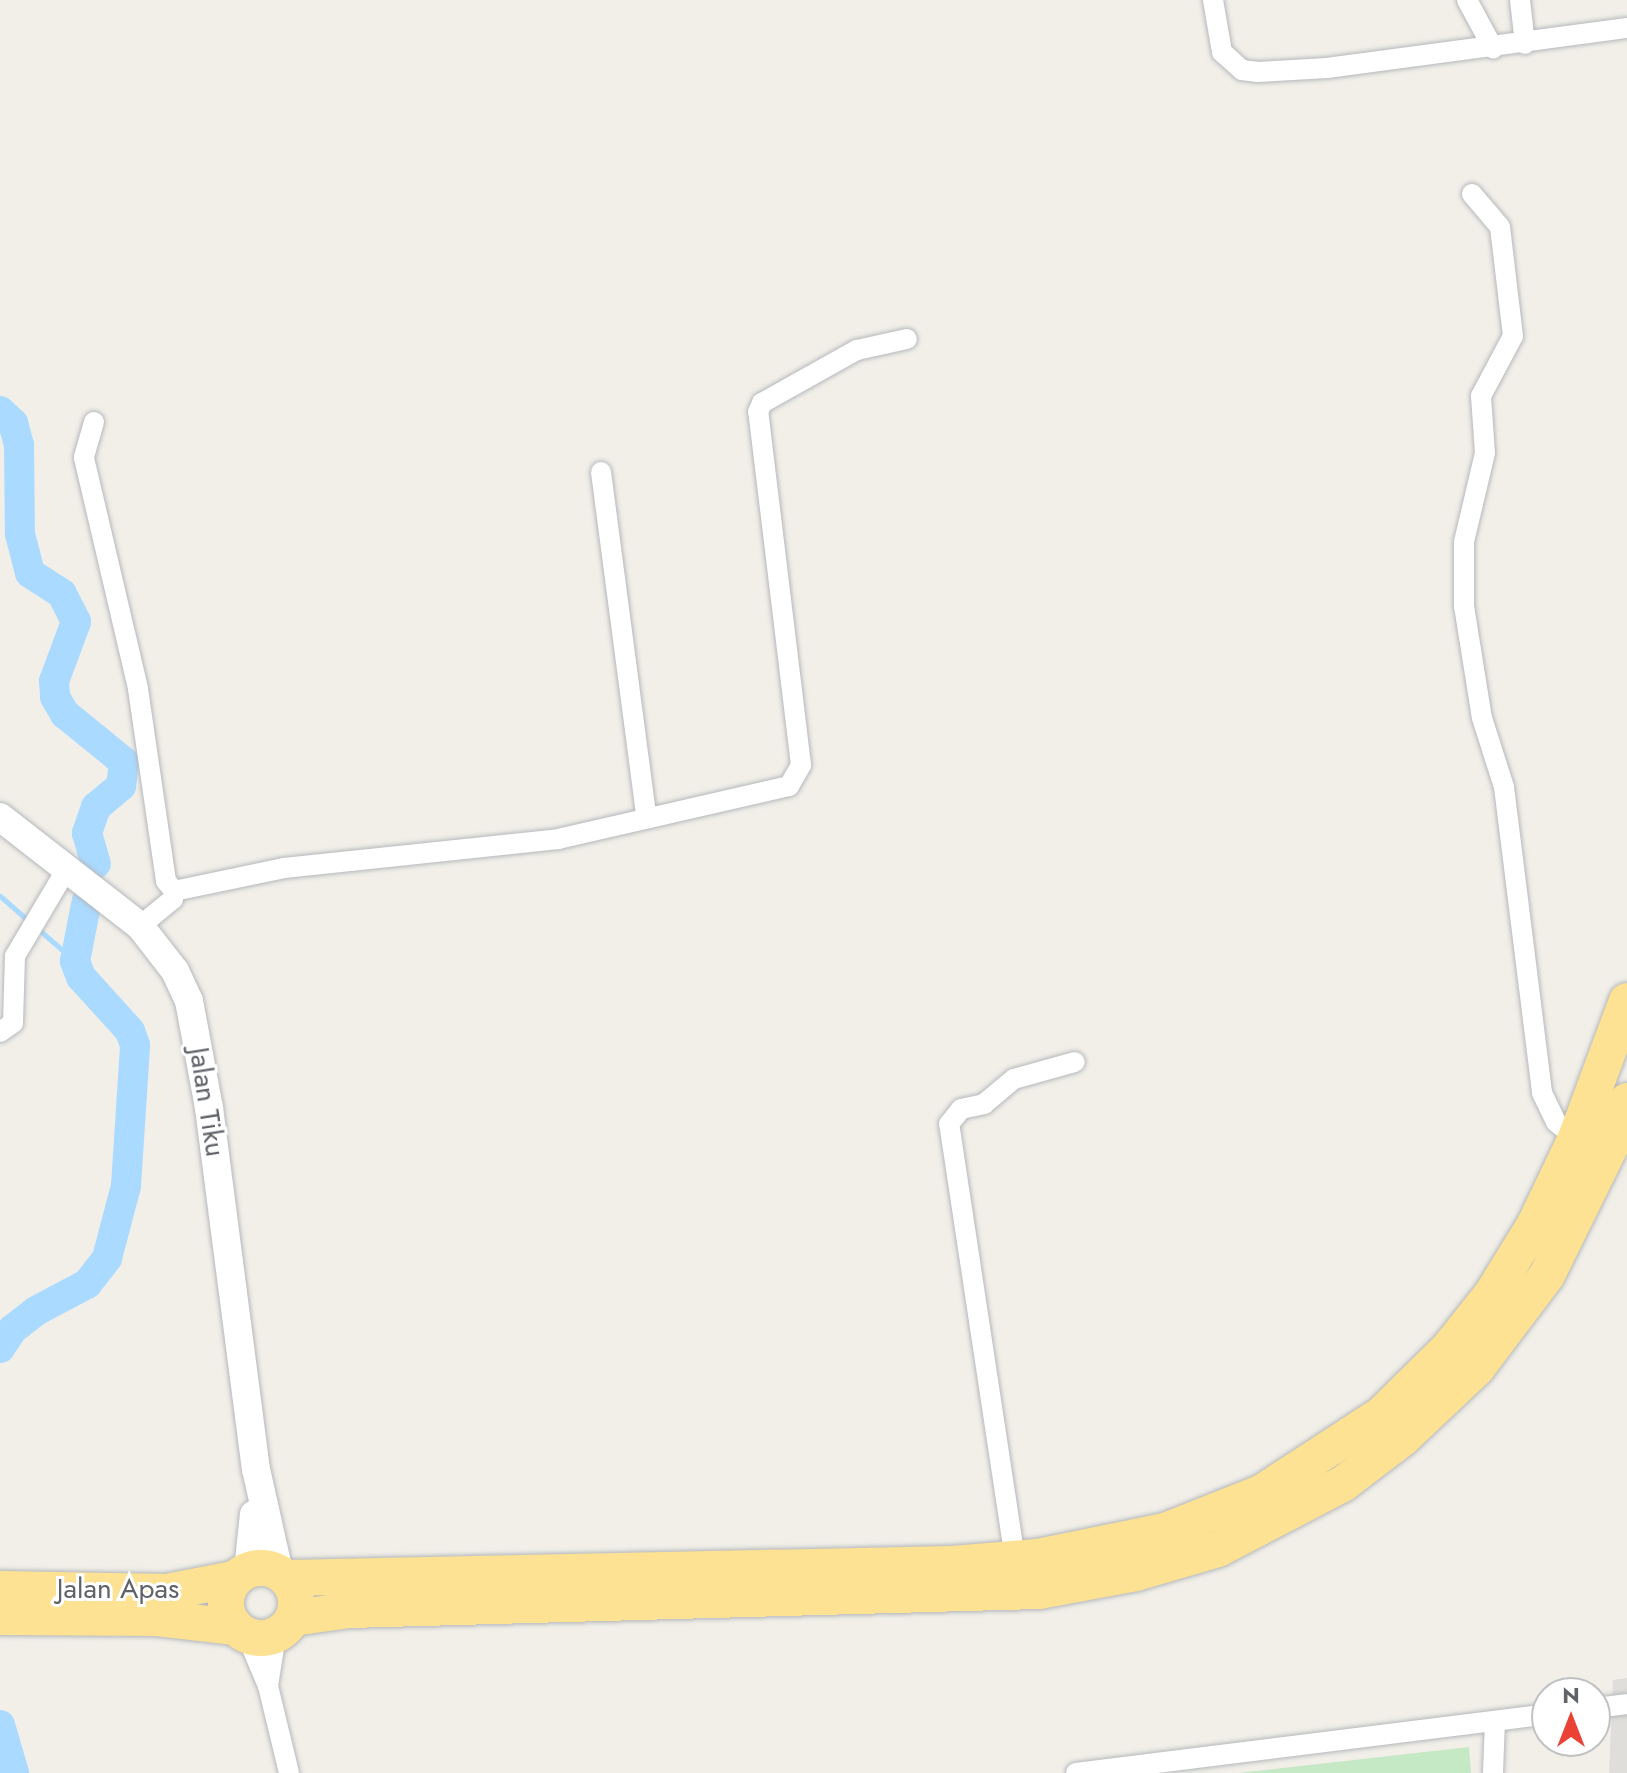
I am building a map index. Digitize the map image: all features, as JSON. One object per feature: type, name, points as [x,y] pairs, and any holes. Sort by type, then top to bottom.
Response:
[{"type":"highway","name":"Jalan Apas","points":[[3,1603],[167,1592],[262,1575],[1015,1559],[1086,1550],[1201,1519],[1261,1493],[1382,1414],[1441,1357],[1492,1294],[1535,1224],[1576,1138],[1627,1001]]},
{"type":"highway","name":"Jalan Apas","points":[[3,1603],[263,1629],[349,1610],[1039,1591],[1136,1573],[1218,1549],[1344,1483],[1403,1438],[1477,1368],[1547,1275],[1610,1147],[1627,1101]]},
{"type":"highway","points":[[262,1575],[296,1597],[263,1629],[226,1609],[262,1575]]},
{"type":"main road","name":"Jalan Tiku","points":[[0,817],[140,926],[175,971],[199,1043],[256,1469],[262,1575]]},
{"type":"street","points":[[1213,0],[1222,52],[1242,70],[1327,68],[1627,28]]},
{"type":"street","points":[[1467,0],[1493,48]]},
{"type":"street","points":[[1520,0],[1525,44]]},
{"type":"street","points":[[1472,194],[1500,227],[1513,336],[1481,396],[1485,453],[1464,542],[1466,621],[1482,718],[1504,787],[1542,1093],[1556,1122],[1576,1138]]},
{"type":"street","points":[[174,891],[284,868],[558,839],[646,816],[789,786],[801,765],[758,412],[762,403],[857,350],[907,339]]},
{"type":"street","points":[[94,422],[84,458],[138,689],[166,881],[174,891],[173,899],[140,926]]},
{"type":"street","points":[[601,472],[646,816]]},
{"type":"street","points":[[0,1032],[13,1023],[6,984],[24,935],[66,870]]},
{"type":"street","points":[[1015,1559],[949,1124],[961,1109],[984,1104],[1014,1079],[1075,1062]]},
{"type":"street","points":[[263,1629],[268,1686],[289,1773]]},
{"type":"street","points":[[263,1629],[268,1686]]},
{"type":"street","points":[[1076,1773],[1531,1716]]},
{"type":"street","points":[[1493,1773],[1495,1721]]},
{"type":"shaded area","points":[[1627,1678],[1627,1773],[1609,1773],[1613,1680]]},
{"type":"green space","points":[[1469,1747],[1471,1773],[1238,1773]]},
{"type":"waterway","points":[[0,411],[13,423],[19,445],[20,534],[30,573],[62,594],[76,622],[54,681],[55,697],[65,714],[124,762],[121,786],[96,807],[87,833],[96,864]]},
{"type":"waterway","points":[[0,896],[30,922]]},
{"type":"waterway","points":[[0,1348],[13,1329],[36,1311],[87,1284],[107,1258],[126,1186],[135,1045],[130,1031],[81,977],[75,961],[87,900]]},
{"type":"waterway","points":[[37,928],[75,961]]},
{"type":"waterway","points":[[0,1725],[14,1773]]}]
